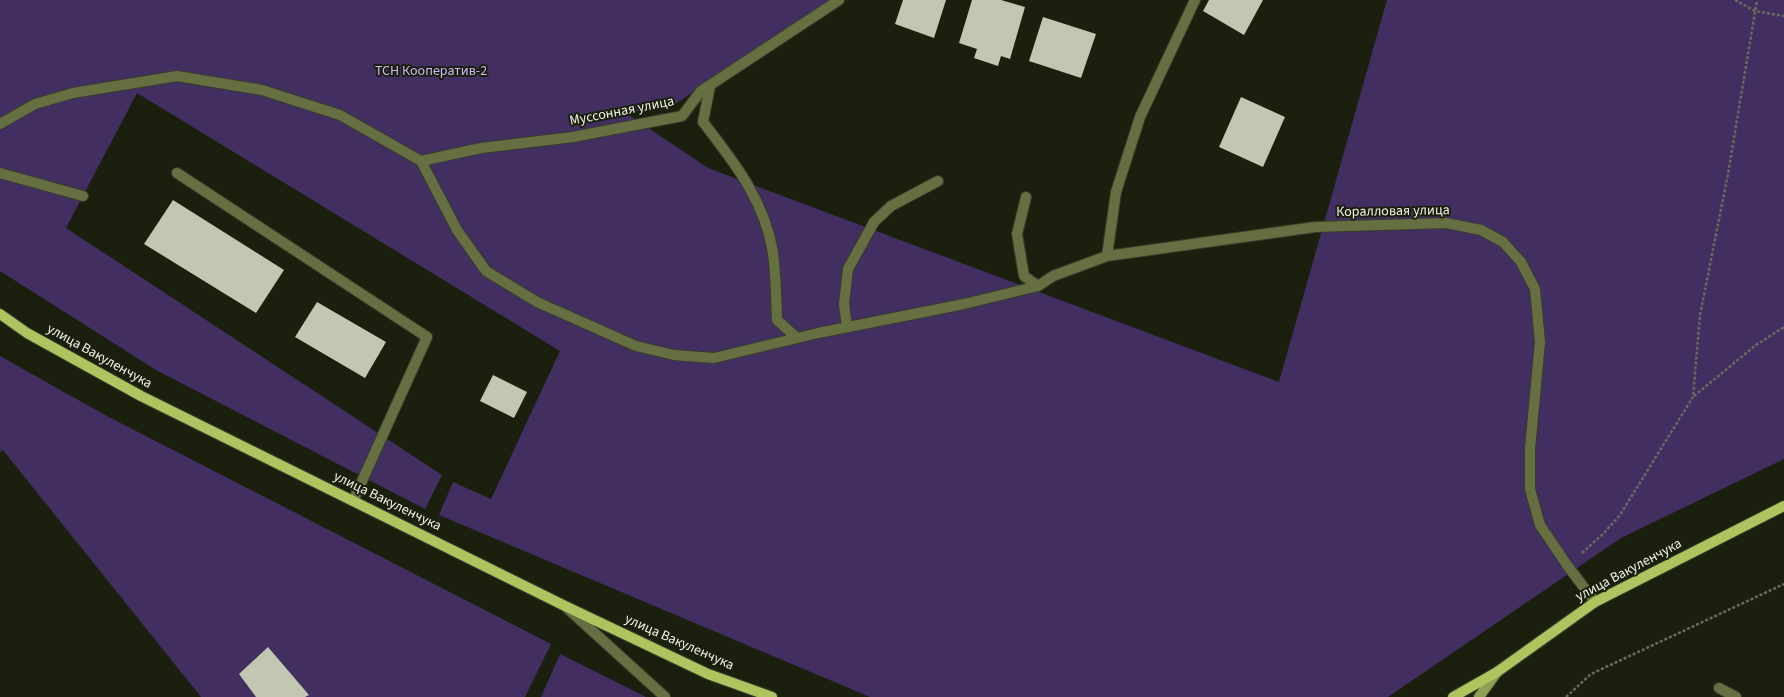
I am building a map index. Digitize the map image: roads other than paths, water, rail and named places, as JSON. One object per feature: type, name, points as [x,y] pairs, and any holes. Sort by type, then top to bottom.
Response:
[{"type":"main road","points":[[0,308],[26,333]]},
{"type":"main road","name":"улица Вакуленчука","points":[[0,314],[26,333],[141,396],[563,605],[708,674],[772,697]]},
{"type":"main road","name":"улица Вакуленчука","points":[[1453,697],[1497,672],[1596,602],[1784,506]]},
{"type":"main road","points":[[1479,697],[1497,672]]},
{"type":"street","name":"Муссонная улица","points":[[421,161],[481,148],[573,137],[682,116],[701,92],[840,0]]},
{"type":"street","points":[[1108,256],[1116,192],[1140,117],[1195,0]]},
{"type":"street","points":[[0,124],[34,104],[73,93],[177,76],[262,90],[340,115],[421,161],[457,230],[486,270],[537,302],[636,346],[674,355],[714,358],[797,338],[964,304],[1038,286]]},
{"type":"street","points":[[710,86],[702,122],[741,172],[752,190],[761,211],[773,252],[777,320],[797,338]]},
{"type":"street","points":[[177,172],[427,337],[354,501]]},
{"type":"street","points":[[0,173],[84,196]]},
{"type":"street","points":[[847,327],[844,304],[848,269],[874,222],[891,206],[938,181]]},
{"type":"street","points":[[1026,197],[1017,234],[1020,257],[1024,276],[1038,286]]},
{"type":"street","name":"Коралловая улица","points":[[1038,286],[1053,276],[1108,256],[1330,227],[1446,223],[1481,230],[1504,242],[1521,262],[1535,289],[1540,342],[1530,449],[1530,488],[1540,525],[1567,565],[1596,602]]},
{"type":"street","points":[[563,605],[665,697]]},
{"type":"street","points":[[1719,688],[1736,697]]},
{"type":"park label","name":"ТСН Кооператив-2","points":[[431,72]]}]
